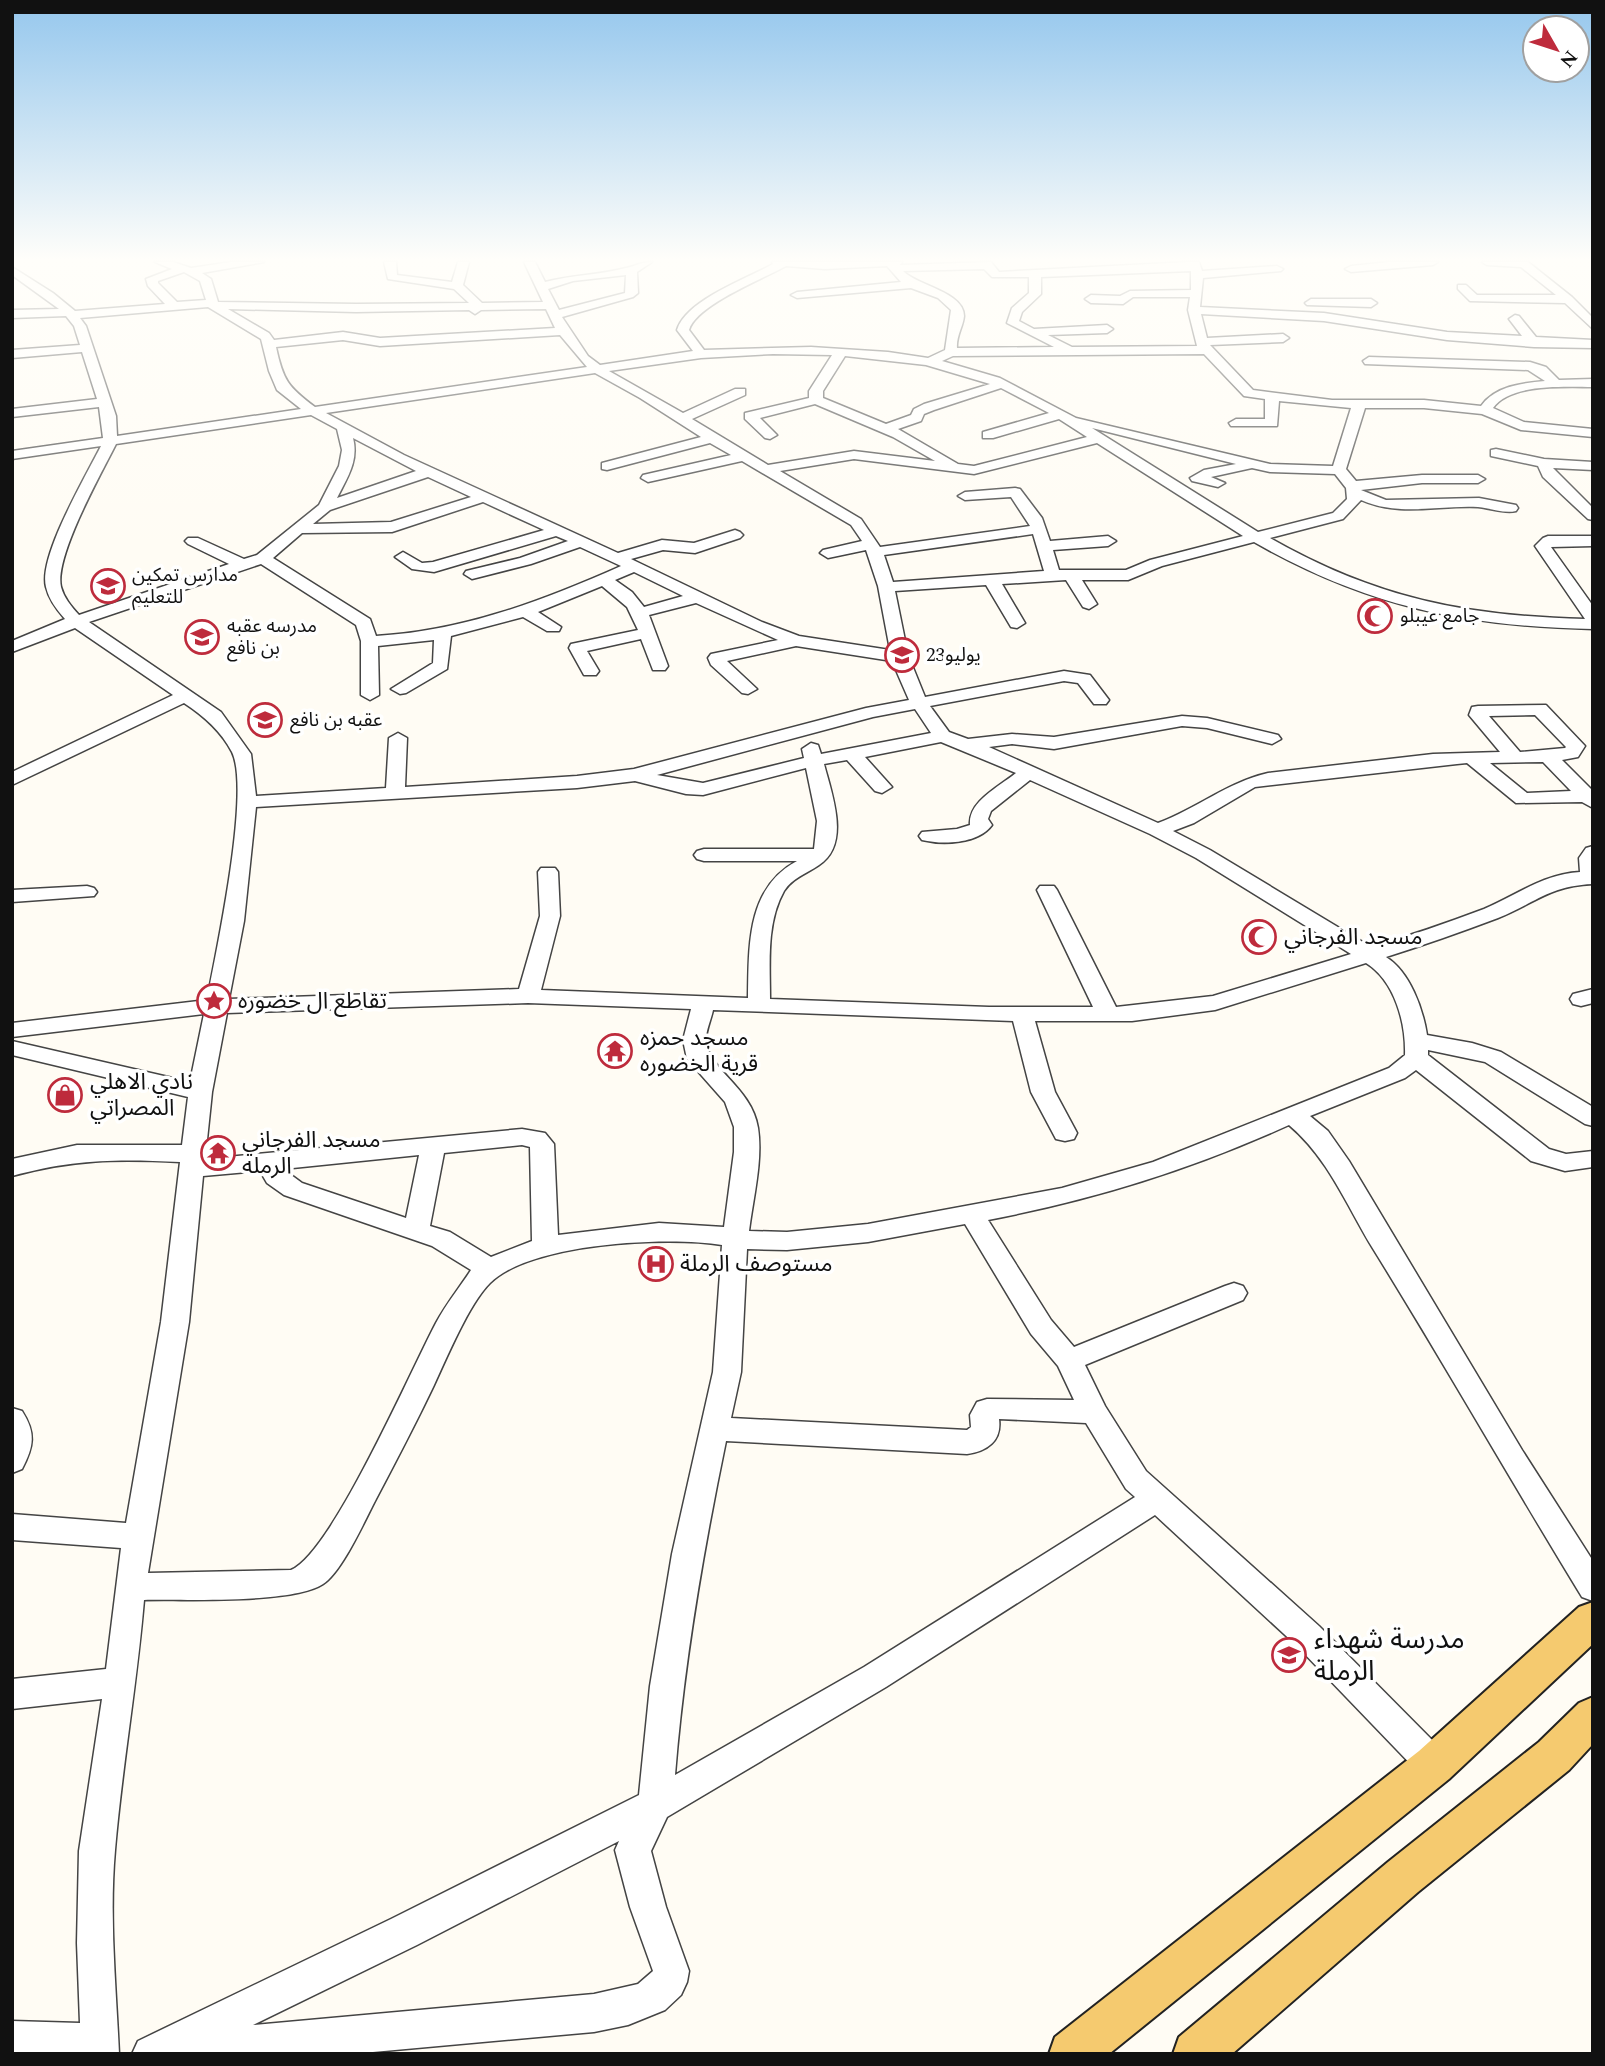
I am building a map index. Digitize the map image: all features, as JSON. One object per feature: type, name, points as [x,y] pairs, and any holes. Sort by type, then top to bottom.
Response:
[{"type":"main road","points":[[1072,2054],[1434,1765],[1593,1619]]},
{"type":"main road","points":[[1196,2054],[1403,1877],[1554,1756],[1593,1716]]},
{"type":"street","points":[[12,2040],[99,2048],[94,1943],[97,1851],[121,1682],[130,1587],[175,1322],[200,1092],[233,921],[247,802],[242,754],[215,716],[76,621],[61,605],[53,586],[52,570],[58,550],[110,441],[109,416],[90,358]]},
{"type":"street","points":[[273,358],[284,390],[343,428],[427,472],[617,558],[756,626],[796,641],[899,657]]},
{"type":"street","points":[[553,375],[575,364],[576,358]]},
{"type":"street","points":[[591,358],[742,457],[768,469],[856,522],[872,548],[888,587],[899,657],[918,703],[943,736],[1157,830],[1203,854],[1383,964],[1396,979],[1409,1004],[1417,1049],[1540,1155],[1565,1163],[1593,1158]]},
{"type":"street","points":[[617,358],[664,359]]},
{"type":"street","points":[[12,455],[668,358]]},
{"type":"street","points":[[816,400],[816,391],[837,358]]},
{"type":"street","points":[[894,358],[930,362],[1002,384],[1059,415],[1255,537],[1355,586],[1425,607],[1473,617],[1593,624]]},
{"type":"street","points":[[930,362],[938,358]]},
{"type":"street","points":[[1215,358],[1245,390],[1272,397],[1359,405],[1424,404],[1485,410]]},
{"type":"street","points":[[1369,360],[1530,366],[1541,370],[1555,383]]},
{"type":"street","points":[[626,382],[633,370],[648,361]]},
{"type":"street","points":[[553,375],[626,382]]},
{"type":"street","points":[[1485,410],[1489,402],[1500,395],[1555,383],[1593,383]]},
{"type":"street","points":[[887,428],[916,418],[919,412],[929,407],[1002,384]]},
{"type":"street","points":[[681,419],[740,392]]},
{"type":"street","points":[[1236,423],[1272,423],[1272,397]]},
{"type":"street","points":[[769,435],[750,416],[816,400],[887,428],[953,466]]},
{"type":"street","points":[[12,413],[105,402]]},
{"type":"street","points":[[1339,470],[1359,405]]},
{"type":"street","points":[[1485,410],[1500,442],[1544,463],[1593,466]]},
{"type":"street","points":[[988,435],[1059,415],[1250,464],[1280,469],[1339,470]]},
{"type":"street","points":[[324,507],[348,458],[349,450],[343,428]]},
{"type":"street","points":[[1500,442],[1540,430],[1593,433]]},
{"type":"street","points":[[607,466],[712,438]]},
{"type":"street","points":[[768,469],[854,455],[974,470],[1097,439]]},
{"type":"street","points":[[648,478],[742,457]]},
{"type":"street","points":[[1544,463],[1548,474],[1593,516]]},
{"type":"street","points":[[1218,483],[1197,478],[1210,473],[1236,471],[1250,464]]},
{"type":"street","points":[[1339,470],[1355,490],[1386,504],[1484,502],[1511,508]]},
{"type":"street","points":[[12,647],[76,621],[263,558],[324,507],[427,472]]},
{"type":"street","points":[[1355,490],[1422,479],[1478,479]]},
{"type":"street","points":[[888,587],[1053,575],[1072,577],[1136,573],[1147,566],[1338,516],[1348,510],[1355,490]]},
{"type":"street","points":[[965,496],[1015,492],[1035,518],[1053,575]]},
{"type":"street","points":[[297,529],[392,527],[482,498]]},
{"type":"street","points":[[828,553],[1038,529]]},
{"type":"street","points":[[404,557],[423,569],[557,531]]},
{"type":"street","points":[[617,558],[662,545],[695,548],[735,535]]},
{"type":"street","points":[[193,541],[243,565]]},
{"type":"street","points":[[1044,546],[1108,541]]},
{"type":"street","points":[[1593,541],[1548,541],[1543,547],[1593,618]]},
{"type":"street","points":[[472,574],[525,561],[580,542]]},
{"type":"street","points":[[263,558],[279,571],[364,623],[369,641],[370,695]]},
{"type":"street","points":[[369,641],[410,639],[443,633],[524,611],[634,566]]},
{"type":"street","points":[[1072,577],[1089,604]]},
{"type":"street","points":[[991,579],[1017,623]]},
{"type":"street","points":[[602,580],[620,587],[634,600],[659,666]]},
{"type":"street","points":[[639,613],[699,597]]},
{"type":"street","points":[[524,611],[553,627]]},
{"type":"street","points":[[400,689],[441,665],[443,633]]},
{"type":"street","points":[[590,671],[573,644],[646,633]]},
{"type":"street","points":[[748,689],[717,661],[717,658],[796,641]]},
{"type":"street","points":[[247,802],[577,782],[635,775],[806,729],[918,703],[1064,676],[1084,679],[1100,700]]},
{"type":"street","points":[[12,779],[187,695]]},
{"type":"street","points":[[1157,830],[1187,819],[1249,783],[1471,758],[1513,755],[1549,757],[1571,753],[1576,746],[1544,711],[1535,707],[1479,710],[1478,715],[1513,755]]},
{"type":"street","points":[[965,745],[1012,739],[1054,743],[1182,721],[1207,723],[1272,739]]},
{"type":"street","points":[[759,1004],[762,931],[769,904],[782,879],[820,855],[826,846],[827,831],[806,729]]},
{"type":"street","points":[[635,775],[686,788],[703,789],[813,761],[943,736]]},
{"type":"street","points":[[395,794],[398,738]]},
{"type":"street","points":[[851,753],[882,787]]},
{"type":"street","points":[[1549,757],[1590,799]]},
{"type":"street","points":[[1471,758],[1523,799],[1590,799]]},
{"type":"street","points":[[929,836],[961,835],[979,828],[982,825],[978,819],[982,808],[1029,772]]},
{"type":"street","points":[[12,1030],[216,1006],[528,996],[1022,1013],[1108,1014],[1175,1010],[1215,1003],[1368,955],[1494,912],[1546,885],[1566,879],[1591,877],[1588,858],[1593,852]]},
{"type":"street","points":[[704,855],[820,855]]},
{"type":"street","points":[[528,996],[550,916],[548,872]]},
{"type":"street","points":[[1047,890],[1108,1014]]},
{"type":"street","points":[[12,896],[86,892]]},
{"type":"street","points":[[166,2046],[238,2045],[594,2013],[646,2000],[664,1988],[672,1973],[633,1857],[635,1844],[655,1805],[666,1686],[687,1554],[727,1372],[729,1300],[746,1152],[746,1127],[736,1099],[699,1059],[694,1040],[704,1002]]},
{"type":"street","points":[[1022,1013],[1043,1092],[1065,1133]]},
{"type":"street","points":[[12,1048],[200,1092]]},
{"type":"street","points":[[130,1587],[292,1583],[312,1575],[322,1566],[346,1525],[402,1422],[449,1324],[474,1286],[491,1269],[545,1246],[659,1232],[707,1233],[787,1241],[855,1234],[1062,1197],[1162,1168],[1377,1082],[1397,1073],[1417,1049]]},
{"type":"street","points":[[1417,1049],[1472,1050],[1493,1057],[1593,1118]]},
{"type":"street","points":[[1292,1114],[1320,1137],[1340,1167],[1380,1238],[1440,1332],[1512,1458],[1593,1588]]},
{"type":"street","points":[[12,1168],[34,1159],[60,1154],[193,1162],[267,1162],[522,1137],[542,1144],[545,1246]]},
{"type":"street","points":[[416,1230],[433,1146]]},
{"type":"street","points":[[267,1162],[276,1177],[293,1189],[452,1244],[491,1269]]},
{"type":"street","points":[[972,1215],[1041,1327],[1069,1360],[1094,1412],[1136,1480],[1308,1636],[1434,1765]]},
{"type":"street","points":[[1069,1360],[1234,1293]]},
{"type":"street","points":[[716,1429],[967,1442],[982,1437],[986,1432],[984,1415],[987,1410],[994,1408],[1094,1412]]},
{"type":"street","points":[[12,1419],[22,1440],[12,1461]]},
{"type":"street","points":[[166,2046],[404,1932],[655,1805],[875,1677],[1155,1500]]},
{"type":"street","points":[[12,1527],[138,1537]]},
{"type":"street","points":[[12,1694],[121,1682]]},
{"type":"place","name":"مدارس تمكين للتعليم","points":[[108,586]]},
{"type":"place","name":"جامع عيبلو","points":[[1375,616]]},
{"type":"place","name":"مدرسه عقبه بن نافع","points":[[202,637]]},
{"type":"place","name":"23يوليو","points":[[902,655]]},
{"type":"place","name":"عقبه بن نافع","points":[[265,720]]},
{"type":"place","name":"مسجد الفرجاني","points":[[1259,937]]},
{"type":"place","name":"تقاطع ال خضوره","points":[[214,1001]]},
{"type":"place","name":"مسجد حمزه قرية الخضوره","points":[[615,1051]]},
{"type":"place","name":"نادي الاهلي المصراتي","points":[[65,1095]]},
{"type":"place","name":"مسجد الفرجاني الرمله","points":[[218,1153]]},
{"type":"place","name":"مستوصف الرملة","points":[[656,1264]]},
{"type":"place","name":"مدرسة شهداء الرملة","points":[[1289,1655]]}]
